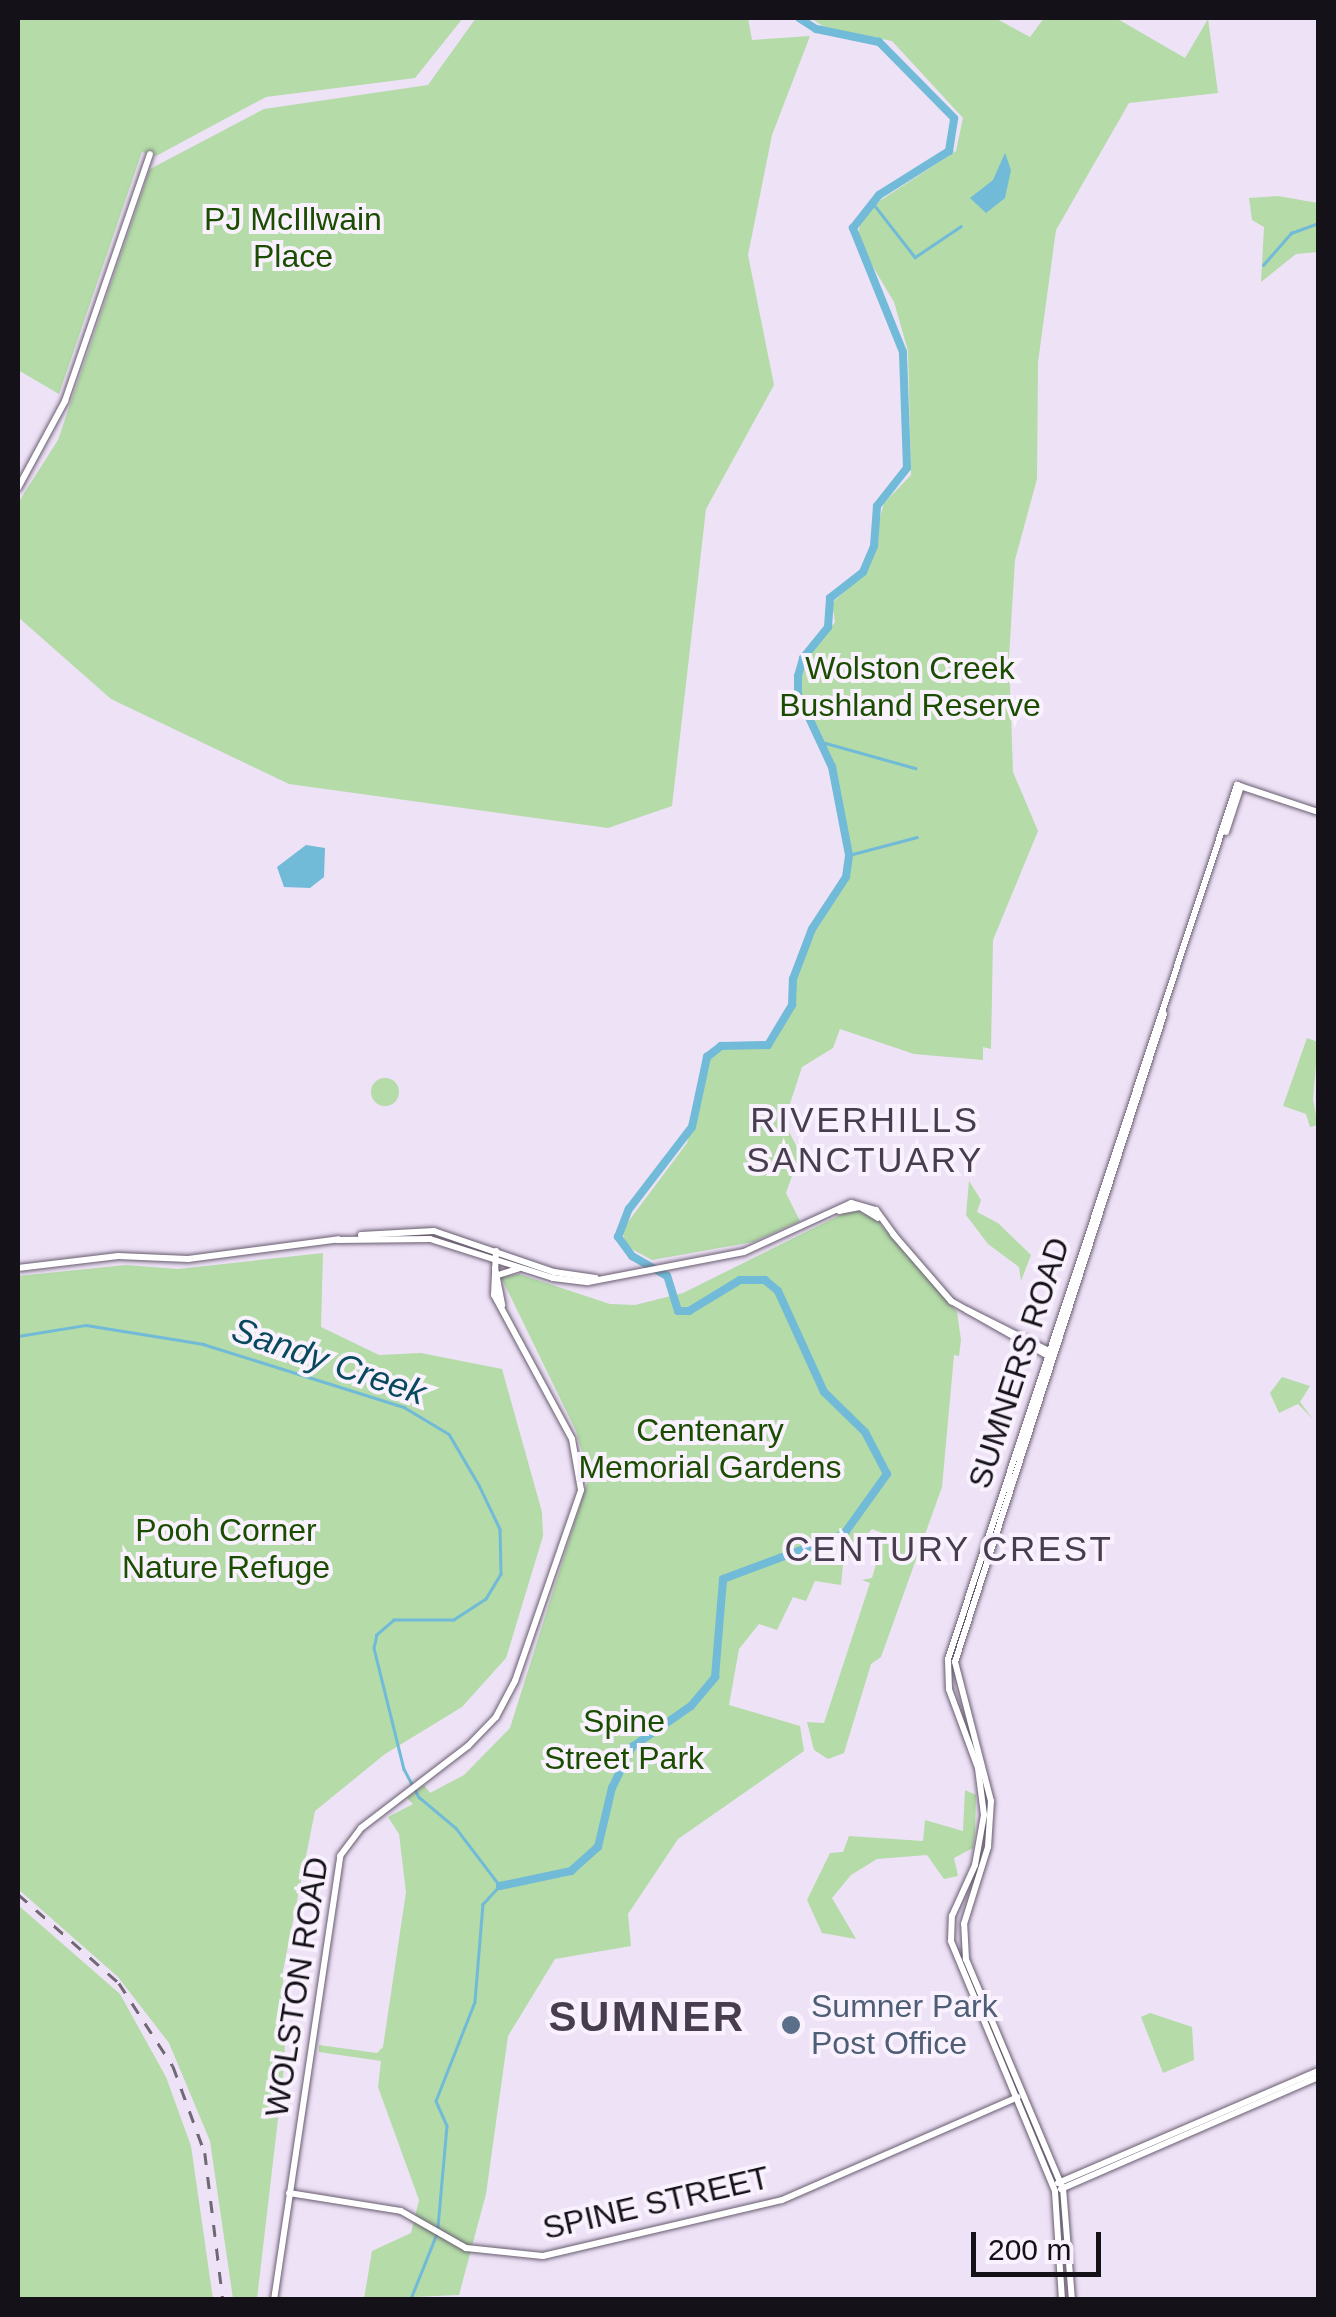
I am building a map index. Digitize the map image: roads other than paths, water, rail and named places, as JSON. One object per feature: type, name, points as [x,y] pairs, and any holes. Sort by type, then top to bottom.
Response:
[{"type":"main road","points":[[18,488],[65,401],[150,154]]},
{"type":"main road","name":"SUMNERS ROAD","points":[[1072,2300],[1058,2187],[954,1952],[950,1924],[982,1840],[984,1802],[946,1668],[1239,786],[1318,812]]},
{"type":"main road","name":"SUMNERS ROAD","points":[[976,1995],[964,1930],[988,1848],[990,1801],[956,1688],[955,1662],[1157,1029]]},
{"type":"main road","points":[[336,1240],[420,1237],[497,1256],[520,1268],[570,1281],[744,1252],[851,1202],[867,1204],[939,1289],[966,1310],[1052,1355]]},
{"type":"main road","points":[[18,1268],[118,1256],[188,1259],[416,1229],[554,1272],[596,1278]]},
{"type":"main road","name":"WOLSTON ROAD","points":[[274,2300],[336,1866],[355,1834],[478,1738],[510,1693],[582,1490],[577,1450],[502,1306],[482,1255]]},
{"type":"main road","points":[[493,1279],[497,1256]]},
{"type":"main road","points":[[493,1279],[520,1268]]},
{"type":"main road","points":[[966,1310],[1026,1338],[1052,1355]]},
{"type":"main road","points":[[1026,1338],[1054,1337]]},
{"type":"main road","points":[[1032,1406],[1040,1368],[1034,1348]]},
{"type":"main road","points":[[1058,2187],[1318,2073]]},
{"type":"main road","name":"SPINE STREET","points":[[289,2193],[392,2208],[454,2242],[543,2256],[773,2203],[1020,2096]]},
{"type":"main road","name":"SUMNERS ROAD","points":[[1058,2187],[1062,2300]]},
{"type":"water","points":[[1005,153],[1011,170],[1005,198],[986,213],[970,198],[993,180]]},
{"type":"water","points":[[306,845],[325,848],[324,877],[310,888],[284,887],[277,867]]},
{"type":"waterway","points":[[500,1886],[571,1871],[598,1847],[612,1788],[632,1747],[691,1706],[715,1677],[723,1579],[844,1534],[887,1474],[865,1432],[824,1392],[778,1291],[765,1280],[740,1280],[689,1311],[678,1311],[667,1276],[632,1256],[618,1237],[629,1209],[692,1127],[707,1057],[721,1046],[768,1045],[792,1005],[793,979],[812,929],[846,877],[849,855],[832,767],[798,694],[798,676],[803,658],[828,627],[830,598],[863,572],[874,546],[877,506],[907,468],[903,352],[853,228],[879,195],[949,151],[954,118],[879,42],[816,29],[799,18]]},
{"type":"waterway","points":[[872,202],[915,257],[961,226]]},
{"type":"waterway","points":[[1263,265],[1291,233],[1318,223]]},
{"type":"waterway","points":[[822,742],[915,768]]},
{"type":"waterway","points":[[849,855],[917,837]]},
{"type":"waterway","name":"Sandy Creek","points":[[18,1336],[86,1325],[203,1344],[404,1407],[449,1434],[500,1529],[501,1574],[486,1599],[454,1620],[394,1620],[377,1635],[374,1648],[404,1769],[419,1797],[456,1828],[500,1886],[483,1904],[475,2002],[436,2101],[447,2126],[438,2227]]},
{"type":"waterway","points":[[410,2300],[436,2235]]},
{"type":"railway","points":[[18,1894],[119,1983],[173,2066],[205,2153],[223,2300]]},
{"type":"place","name":"Sumner Park Post Office","points":[[791,2025]]},
{"type":"district","name":"RIVERHILLS SANCTUARY","points":[[865,1140]]},
{"type":"district","name":"CENTURY CREST","points":[[949,1549]]},
{"type":"district","name":"SUMNER","points":[[647,2017]]},
{"type":"park label","name":"PJ McIllwain Place","points":[[293,238]]},
{"type":"park label","name":"Wolston Creek Bushland Reserve","points":[[910,688]]},
{"type":"park label","name":"Centenary Memorial Gardens","points":[[710,1450]]},
{"type":"park label","name":"Pooh Corner Nature Refuge","points":[[226,1550]]},
{"type":"park label","name":"Spine Street Park","points":[[624,1740]]}]
